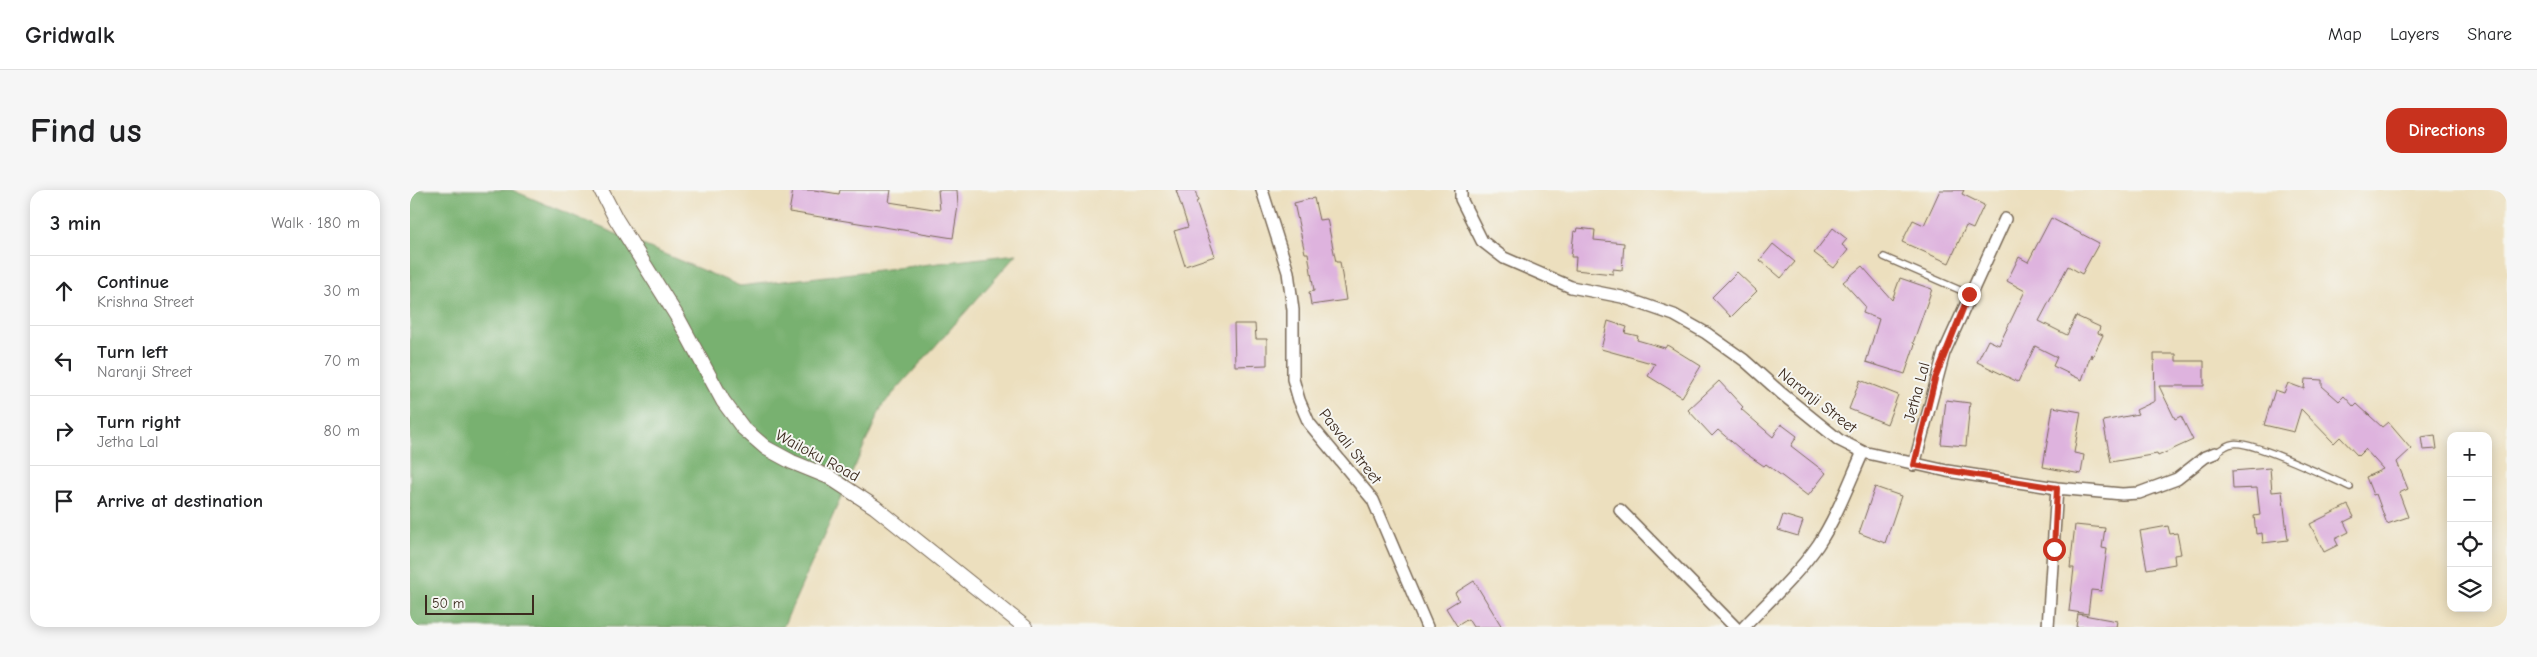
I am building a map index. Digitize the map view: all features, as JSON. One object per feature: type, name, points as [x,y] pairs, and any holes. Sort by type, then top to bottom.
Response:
[{"type":"street","name":"Wailoku Road","points":[[601,190],[616,219],[678,318],[723,400],[743,428],[766,448],[792,462],[829,476],[875,507],[1025,627]]},
{"type":"street","name":"Pasvali Street","points":[[1262,190],[1288,272],[1292,310],[1294,379],[1299,400],[1309,423],[1373,500],[1427,627]]},
{"type":"street","name":"Naranji Street","points":[[1461,190],[1462,199],[1482,240],[1504,258],[1571,287],[1622,297],[1674,315],[1706,333],[1744,360],[1839,440],[1863,452],[1914,465],[2057,488],[2122,494],[2139,493],[2178,479],[2204,458],[2215,453]]},
{"type":"street","name":"Jetha Lal","points":[[1914,465],[1935,379],[1969,294],[2005,219]]},
{"type":"street","points":[[1744,627],[1799,570],[1818,545],[1828,528],[1863,452]]},
{"type":"street","points":[[2048,627],[2057,488]]},
{"type":"street","points":[[1620,510],[1735,627]]},
{"type":"lane","points":[[1884,258],[1969,294]]},
{"type":"lane","name":"Naranji Street","points":[[2215,453],[2233,443],[2248,446],[2280,456],[2350,487]]},
{"type":"green space","points":[[410,190],[512,190],[740,286],[1017,254],[882,406],[783,627],[410,627]]},
{"type":"building","points":[[793,190],[814,190],[839,194],[840,190],[891,190],[889,202],[940,210],[938,190],[957,190],[958,206],[953,238],[789,212]]},
{"type":"building","points":[[1176,190],[1195,190],[1198,201],[1196,202],[1215,256],[1185,266],[1174,231],[1188,227]]},
{"type":"building","points":[[1940,190],[1964,190],[1962,194],[1984,205],[1973,229],[1966,226],[1949,263],[1902,242],[1913,220],[1924,225]]},
{"type":"building","points":[[1314,198],[1319,220],[1327,219],[1336,262],[1340,262],[1346,300],[1311,305],[1309,292],[1314,291],[1308,253],[1305,253],[1294,203]]},
{"type":"building","points":[[2051,218],[2099,243],[2082,274],[2068,266],[2039,321],[2067,335],[2076,316],[2100,327],[2098,333],[2103,335],[2092,358],[2091,354],[2082,380],[2053,366],[2057,357],[2035,346],[2018,382],[1977,362],[1988,340],[1999,345],[2025,291],[2007,281],[2019,257],[2028,262]]},
{"type":"building","points":[[1578,228],[1595,230],[1594,240],[1624,243],[1622,270],[1613,269],[1613,274],[1575,270],[1576,257],[1571,257],[1574,231],[1577,232]]},
{"type":"building","points":[[1833,228],[1847,239],[1842,245],[1848,250],[1834,268],[1814,253]]},
{"type":"building","points":[[1773,244],[1795,262],[1781,278],[1760,260]]},
{"type":"building","points":[[1862,266],[1892,300],[1900,278],[1932,289],[1913,343],[1915,344],[1905,374],[1866,362],[1879,319],[1863,313],[1865,306],[1843,282]]},
{"type":"building","points":[[1737,272],[1757,291],[1731,317],[1712,297]]},
{"type":"building","points":[[1608,321],[1627,327],[1625,333],[1638,336],[1637,340],[1665,348],[1667,345],[1701,366],[1682,397],[1648,376],[1655,364],[1601,349]]},
{"type":"building","points":[[1234,324],[1255,324],[1256,339],[1267,339],[1267,365],[1235,366]]},
{"type":"building","points":[[2154,354],[2176,354],[2176,361],[2204,361],[2204,386],[2159,386],[2175,419],[2181,416],[2193,440],[2158,456],[2157,454],[2111,462],[2103,421],[2138,414],[2136,410],[2155,401]]},
{"type":"building","points":[[2305,379],[2322,380],[2322,386],[2339,401],[2344,396],[2354,407],[2357,404],[2382,427],[2388,422],[2411,449],[2397,462],[2408,489],[2399,493],[2408,517],[2387,524],[2376,494],[2373,495],[2366,477],[2383,469],[2365,449],[2358,456],[2340,437],[2334,443],[2301,409],[2294,432],[2264,425],[2275,390],[2284,393],[2288,383],[2304,389]]},
{"type":"building","points":[[1860,380],[1898,395],[1887,424],[1849,409]]},
{"type":"building","points":[[1719,381],[1743,407],[1741,409],[1773,437],[1781,424],[1797,436],[1791,446],[1826,473],[1808,496],[1766,464],[1764,466],[1745,453],[1718,430],[1712,436],[1688,410]]},
{"type":"building","points":[[1946,400],[1970,403],[1966,446],[1941,444]]},
{"type":"building","points":[[2053,407],[2081,412],[2074,453],[2084,455],[2081,474],[2043,467]]},
{"type":"building","points":[[2435,435],[2437,449],[2423,450],[2421,437]]},
{"type":"building","points":[[2270,468],[2272,492],[2282,491],[2288,540],[2263,543],[2262,533],[2256,534],[2254,516],[2260,515],[2257,488],[2233,489],[2232,471]]},
{"type":"building","points":[[1875,487],[1901,496],[1885,543],[1859,533]]},
{"type":"building","points":[[2348,505],[2354,517],[2344,522],[2349,532],[2335,539],[2338,545],[2324,552],[2310,524]]},
{"type":"building","points":[[1783,515],[1803,521],[1798,536],[1778,530]]},
{"type":"building","points":[[2075,525],[2105,528],[2102,548],[2107,549],[2101,591],[2091,590],[2088,614],[2069,611],[2074,568],[2070,568]]},
{"type":"building","points":[[2168,526],[2170,534],[2177,533],[2181,554],[2174,555],[2175,564],[2147,569],[2140,531]]},
{"type":"building","points":[[1474,581],[1502,627],[1473,627],[1468,619],[1457,626],[1446,608],[1459,600],[1455,593]]},
{"type":"building","points":[[2078,614],[2117,621],[2116,627],[2076,627]]},
{"type":"route","points":[[1969,294],[1935,379],[1914,465],[2057,488],[2054,549]]}]
